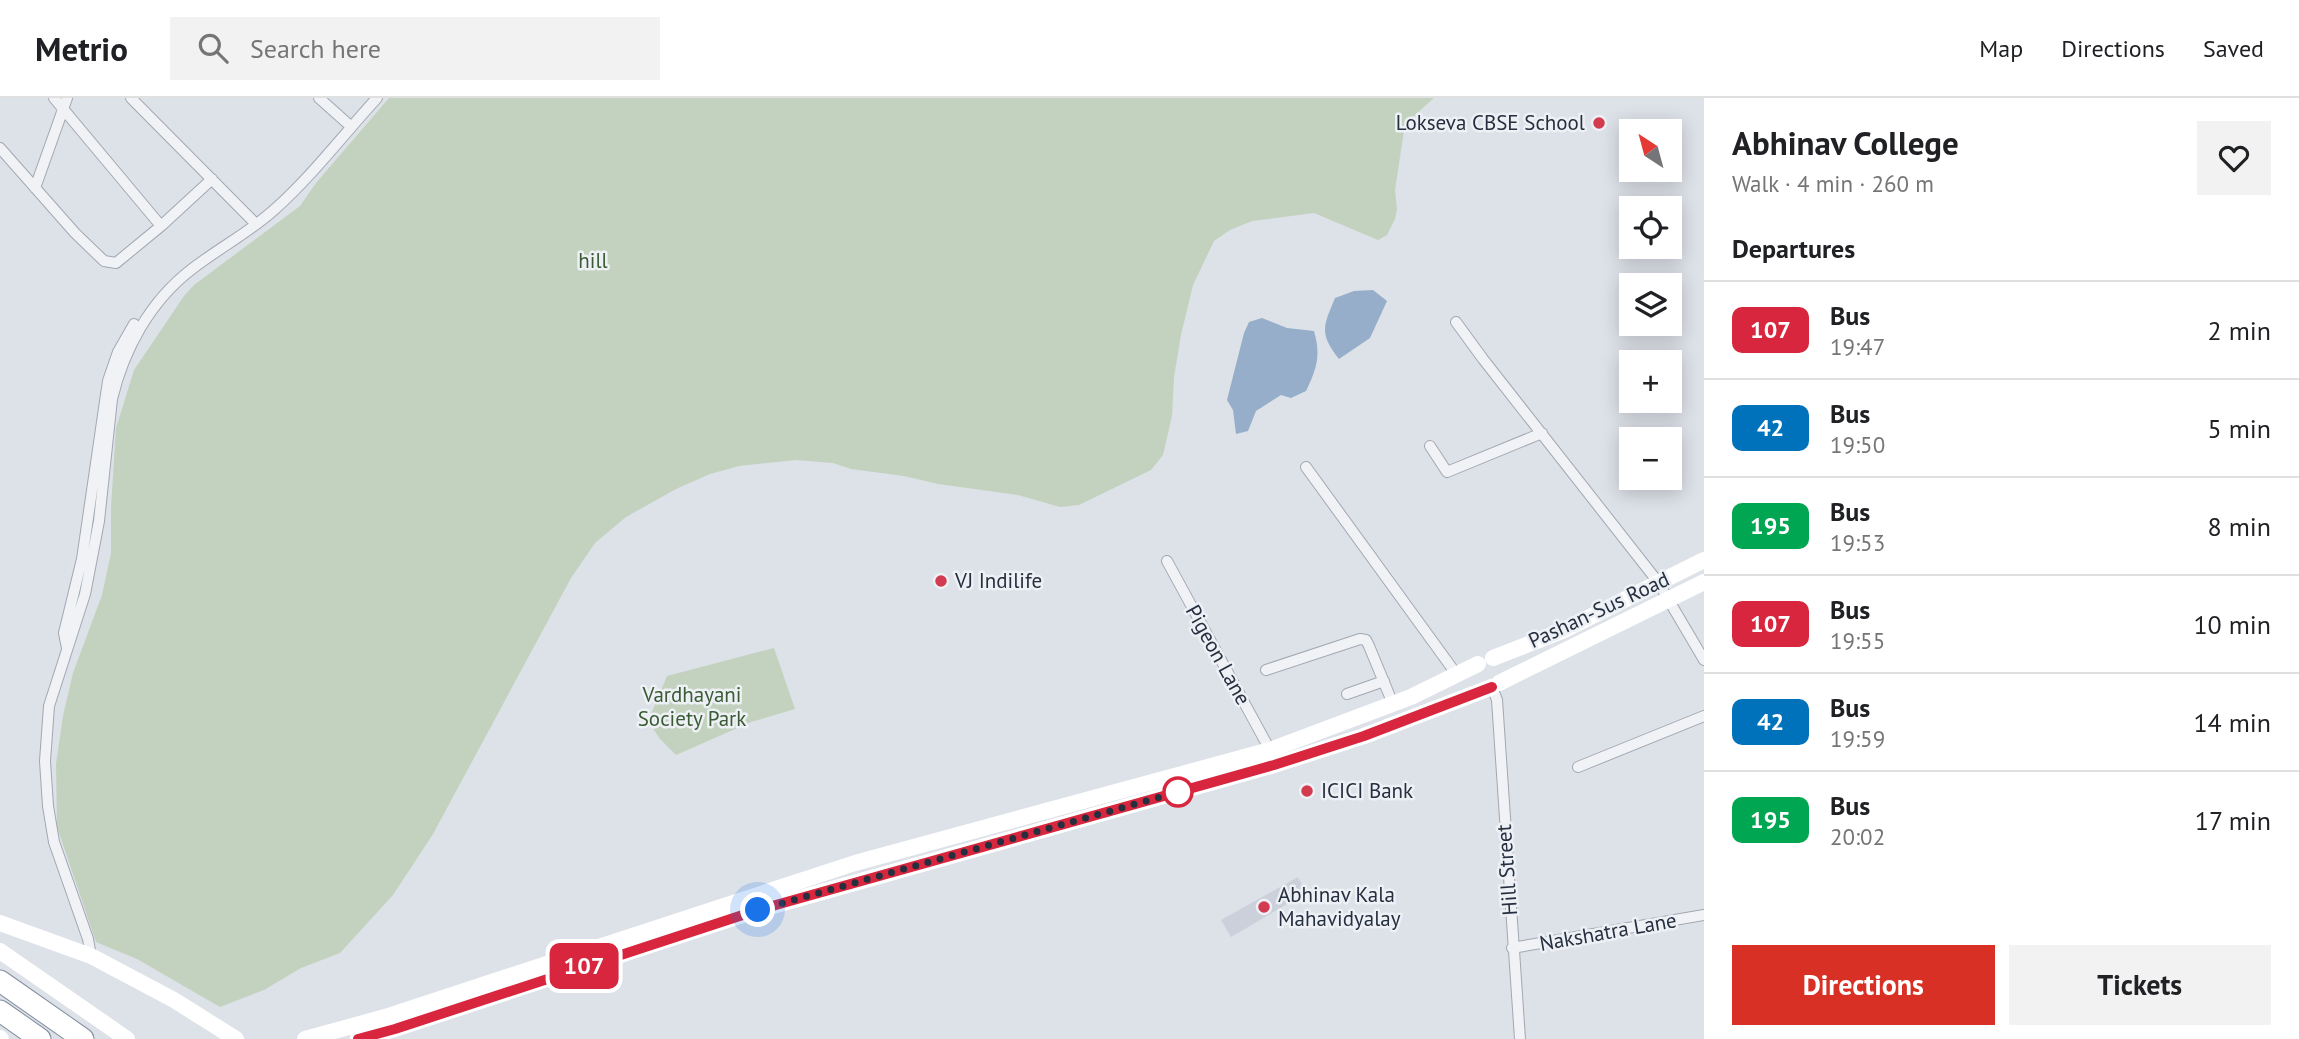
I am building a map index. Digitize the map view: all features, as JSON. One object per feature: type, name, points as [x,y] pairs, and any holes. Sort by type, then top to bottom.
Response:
[{"type":"highway","points":[[0,981],[83,1039]]},
{"type":"highway","points":[[0,1011],[40,1039]]},
{"type":"main road","name":"Pashan-Sus Road","points":[[305,1039],[385,1017],[853,859],[1270,750],[1433,688],[1485,661],[1562,631],[1704,560]]},
{"type":"main road","name":"Pashan-Sus Road","points":[[358,1039],[758,910],[1274,765],[1364,736],[1496,690],[1704,582]]},
{"type":"main road","points":[[1485,661],[1499,661],[1504,672],[1496,690],[1485,686],[1476,677],[1475,670],[1485,661]]},
{"type":"main road","points":[[0,923],[91,956],[174,1000],[232,1036]]},
{"type":"main road","points":[[0,951],[127,1039]]},
{"type":"street","points":[[54,98],[65,104],[161,226]]},
{"type":"street","points":[[131,98],[253,220]]},
{"type":"street","points":[[319,98],[347,123]]},
{"type":"street","points":[[67,651],[64,633],[82,559],[108,381],[118,352],[133,325],[156,295],[190,263],[279,199],[370,98]]},
{"type":"street","points":[[91,956],[89,939],[54,842],[45,761],[49,706],[85,594],[99,521],[112,399],[118,377],[136,334],[168,289],[191,269],[263,220],[288,198],[377,98]]},
{"type":"street","points":[[35,188],[65,104]]},
{"type":"street","points":[[0,148],[75,233],[104,261],[116,263],[212,179]]},
{"type":"street","points":[[1456,322],[1658,582],[1704,660]]},
{"type":"street","points":[[1430,446],[1447,471],[1542,433]]},
{"type":"street","points":[[1306,467],[1457,675]]},
{"type":"street","name":"Pigeon Lane","points":[[1167,561],[1270,750]]},
{"type":"street","points":[[1266,670],[1360,639],[1366,640],[1393,704]]},
{"type":"street","points":[[1347,694],[1384,681]]},
{"type":"street","name":"Hill Street","points":[[1496,690],[1520,1039]]},
{"type":"street","points":[[1578,767],[1704,716]]},
{"type":"street","points":[[853,859],[860,881]]},
{"type":"street","name":"Nakshatra Lane","points":[[1513,948],[1704,915]]},
{"type":"shaded area","name":"Abhinav Kala Mahavidyalay","points":[[1298,877],[1306,893],[1231,937],[1221,920]]},
{"type":"green space","name":"hill","points":[[389,98],[1434,98],[1405,124],[1395,190],[1397,209],[1387,235],[1378,240],[1314,213],[1252,221],[1230,230],[1214,241],[1193,285],[1174,377],[1172,416],[1163,455],[1151,470],[1079,505],[1060,507],[1018,495],[851,469],[833,463],[796,460],[739,466],[710,474],[676,489],[626,517],[595,543],[571,578],[433,834],[393,895],[340,953],[301,968],[264,990],[220,1007],[137,959],[96,942],[57,827],[56,764],[63,716],[73,673],[102,595],[111,553],[116,428],[134,370],[184,296],[194,285],[300,206],[316,183]]},
{"type":"green space","name":"Vardhayani Society Park","points":[[774,648],[795,709],[751,722],[676,755],[660,739],[648,721],[667,676]]},
{"type":"water","points":[[1373,290],[1387,301],[1370,338],[1339,359],[1328,343],[1325,330],[1335,298],[1354,291]]},
{"type":"water","points":[[1262,318],[1287,328],[1314,331],[1317,361],[1306,391],[1291,398],[1281,395],[1256,411],[1248,431],[1236,434],[1233,410],[1227,400],[1244,333],[1249,322]]},
{"type":"bus line","name":"107","points":[[358,1039],[758,910],[1274,765],[1364,736],[1492,687]]},
{"type":"place","name":"Lokseva CBSE School","points":[[1599,123]]},
{"type":"place","name":"VJ Indilife","points":[[941,581]]},
{"type":"place","name":"ICICI Bank","points":[[1307,791]]},
{"type":"place","name":"Abhinav Kala Mahavidyalay","points":[[1264,907]]},
{"type":"route","points":[[758,910],[1178,792]]}]
